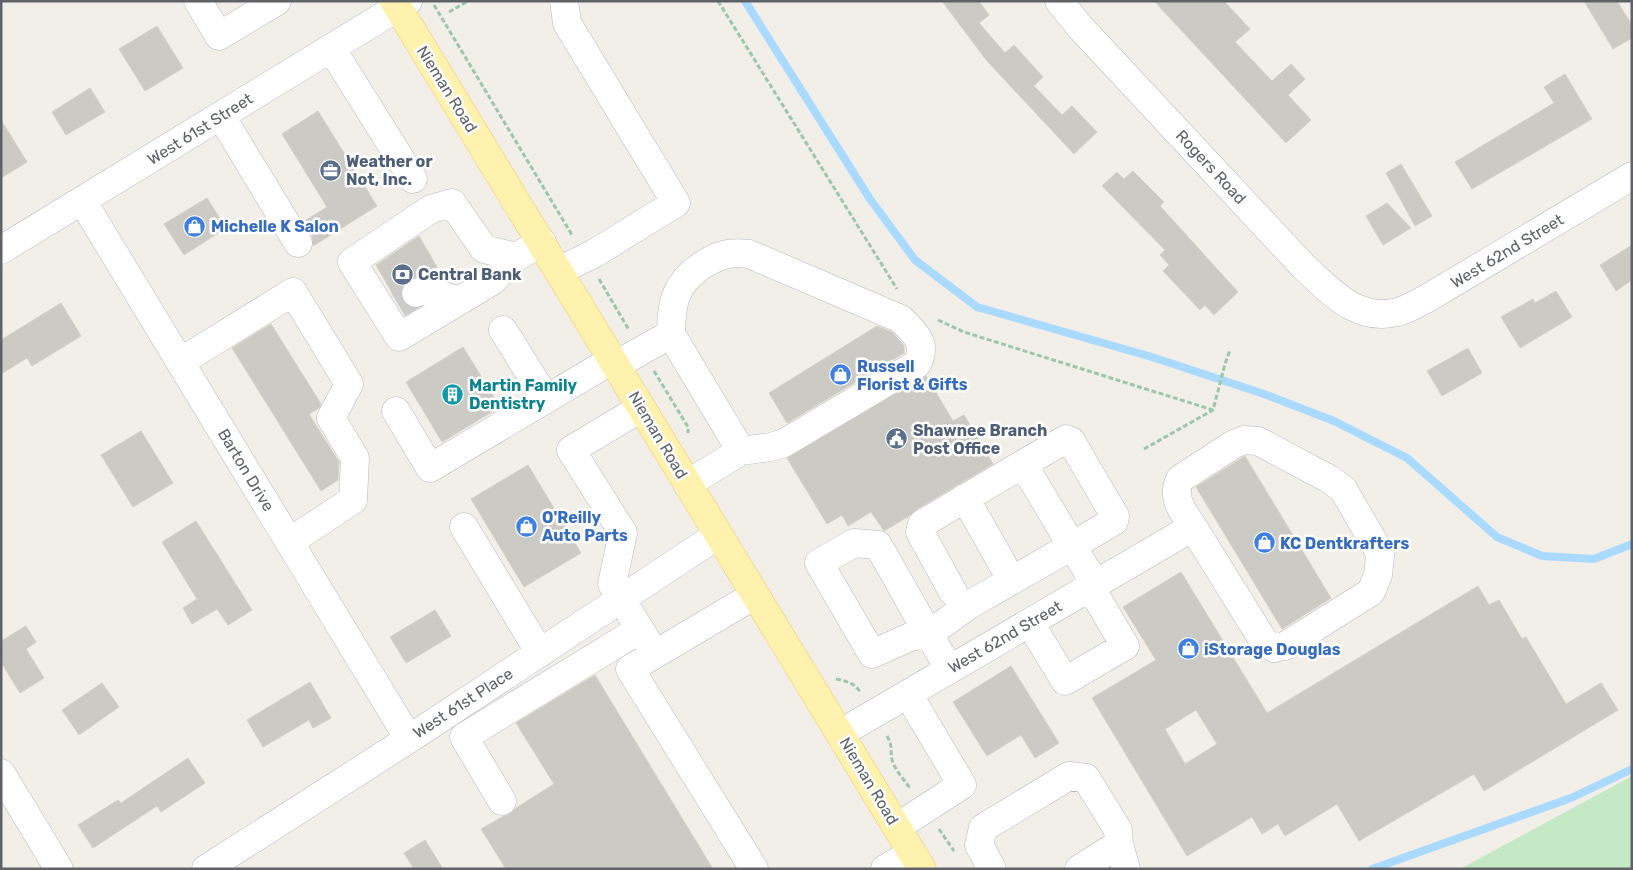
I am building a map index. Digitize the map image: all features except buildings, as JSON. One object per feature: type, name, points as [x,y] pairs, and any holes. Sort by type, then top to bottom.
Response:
[{"type":"main road","name":"Nieman Road","points":[[400,3],[641,408],[917,861]]},
{"type":"street","points":[[198,1],[219,36],[277,1]]},
{"type":"street","points":[[559,271],[586,258],[676,203],[567,23],[564,1]]},
{"type":"street","name":"Rogers Road","points":[[1059,1],[1080,27],[1304,267],[1344,302],[1359,310],[1378,314]]},
{"type":"street","name":"West 61st Street","points":[[1,250],[331,48],[400,3]]},
{"type":"street","points":[[331,48],[413,179]]},
{"type":"street","points":[[221,116],[298,243]]},
{"type":"street","name":"West 62nd Street","points":[[1378,314],[1398,312],[1426,299],[1632,176]]},
{"type":"street","name":"Barton Drive","points":[[82,202],[408,739]]},
{"type":"street","points":[[516,257],[484,249],[452,203],[431,209],[352,262],[398,301],[399,337],[492,281],[516,257],[542,242]]},
{"type":"street","points":[[687,484],[741,451],[771,447],[784,443],[917,364],[921,355],[921,345],[918,337],[901,319],[749,254],[733,252],[721,255],[696,270],[686,278],[674,299],[671,313],[671,334],[741,451]]},
{"type":"street","points":[[398,301],[426,290],[459,301]]},
{"type":"street","points":[[180,362],[293,292],[349,384],[331,418],[355,458],[353,500],[289,542]]},
{"type":"street","points":[[503,330],[546,399]]},
{"type":"street","points":[[396,411],[430,468],[546,399],[671,334]]},
{"type":"street","points":[[641,408],[571,450],[623,533],[612,584],[620,600],[655,654]]},
{"type":"street","points":[[950,669],[929,634],[969,605],[1114,520],[1115,516],[1071,441],[1066,439],[922,524],[920,532],[953,592]]},
{"type":"street","points":[[1244,440],[1258,441],[1329,479],[1343,489],[1380,555],[1378,575],[1371,592],[1285,646],[1274,648],[1265,644],[1193,527],[1176,498],[1175,489],[1180,480],[1234,444],[1244,440]]},
{"type":"street","points":[[1023,464],[1072,546],[1125,646],[1065,681],[1030,623]]},
{"type":"street","points":[[965,498],[1003,565]]},
{"type":"street","points":[[464,527],[540,653]]},
{"type":"street","name":"West 62nd Street","points":[[841,734],[1193,527]]},
{"type":"street","name":"West 61st Place","points":[[206,869],[540,653],[718,535]]},
{"type":"street","points":[[754,869],[630,669],[755,595]]},
{"type":"street","points":[[502,802],[464,737],[639,630]]},
{"type":"street","points":[[897,827],[962,785],[908,694]]},
{"type":"street","points":[[1,772],[59,869]]},
{"type":"street","points":[[992,869],[980,845],[983,828],[1069,776],[1086,778],[1118,830],[1122,856],[1079,869]]},
{"type":"street","points":[[885,869],[917,861]]},
{"type":"path","points":[[431,1],[688,427],[688,434]]},
{"type":"path","points":[[449,12],[468,1]]},
{"type":"path","points":[[718,1],[898,291]]},
{"type":"path","points":[[935,318],[964,332],[1213,410]]},
{"type":"path","points":[[1144,449],[1213,410],[1230,350]]},
{"type":"path","points":[[833,678],[845,680],[856,686],[892,744],[891,756],[894,765],[915,795]]},
{"type":"green space","points":[[1632,776],[1632,869],[1460,869]]},
{"type":"waterway","points":[[745,1],[870,199],[915,260],[977,307],[1152,357],[1264,394],[1334,421],[1407,458],[1497,537],[1542,556],[1594,559],[1632,544]]},
{"type":"waterway","points":[[1372,869],[1571,798],[1632,769]]},
{"type":"tunnel","points":[[398,304],[416,293]]},
{"type":"place","name":"Weather or Not, Inc.","points":[[330,170]]},
{"type":"place","name":"Michelle K Salon","points":[[195,226]]},
{"type":"place","name":"Central Bank","points":[[402,274]]},
{"type":"place","name":"Russell Florist & Gifts","points":[[841,375]]},
{"type":"place","name":"Martin Family Dentistry","points":[[453,394]]},
{"type":"place","name":"Shawnee Branch Post Office","points":[[897,439]]},
{"type":"place","name":"O'Reilly Auto Parts","points":[[526,526]]},
{"type":"place","name":"KC Dentkrafters","points":[[1264,543]]},
{"type":"place","name":"iStorage Douglas","points":[[1188,649]]}]
